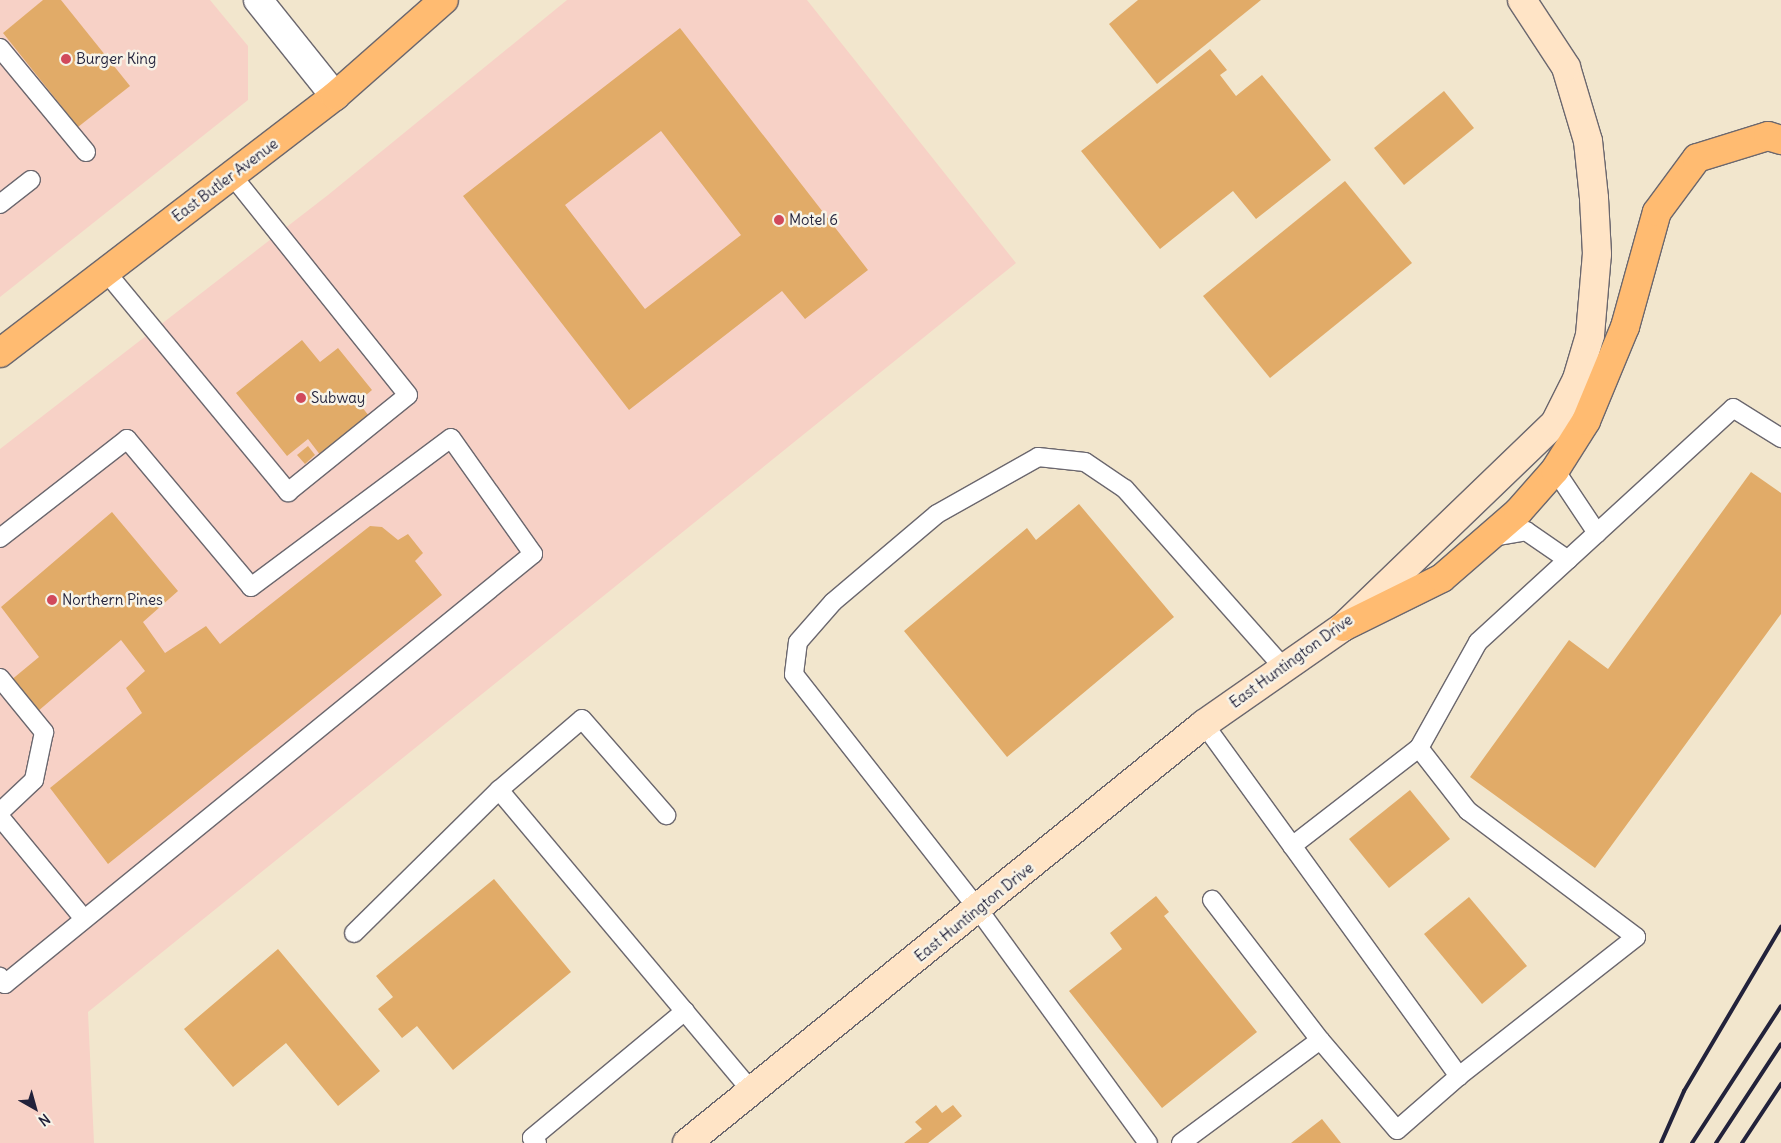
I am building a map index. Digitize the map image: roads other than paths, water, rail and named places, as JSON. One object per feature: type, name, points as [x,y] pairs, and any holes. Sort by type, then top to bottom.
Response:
[{"type":"main road","name":"East Butler Avenue","points":[[0,353],[335,96],[444,0]]},
{"type":"main road","points":[[1343,627],[1442,578],[1488,538],[1555,470],[1586,421],[1625,327],[1657,212],[1698,158],[1768,136],[1781,140]]},
{"type":"street","points":[[258,0],[335,96]]},
{"type":"street","name":"East Huntington Drive","points":[[687,1143],[1204,724],[1343,627],[1555,423],[1577,380],[1590,335],[1597,254],[1588,141],[1566,67],[1522,0]]},
{"type":"lane","points":[[0,48],[86,152]]},
{"type":"lane","points":[[106,272],[288,492],[408,395],[232,175]]},
{"type":"lane","points":[[0,204],[31,180]]},
{"type":"lane","points":[[1292,846],[1419,748],[1478,642],[1733,408],[1781,438]]},
{"type":"lane","points":[[0,538],[127,439],[251,587],[451,438],[533,554],[5,984],[0,977]]},
{"type":"lane","points":[[1148,1143],[978,909],[794,674],[798,642],[833,602],[937,514],[1038,457],[1085,462],[1125,489],[1284,668]]},
{"type":"lane","points":[[1555,470],[1597,533]]},
{"type":"lane","points":[[1488,538],[1526,531],[1568,560]]},
{"type":"lane","points":[[0,678],[44,732],[34,780],[0,812]]},
{"type":"lane","points":[[354,933],[499,790],[582,719],[666,815]]},
{"type":"lane","points":[[1204,724],[1459,1076]]},
{"type":"lane","points":[[1212,900],[1320,1040],[1399,1136],[1459,1076],[1636,937],[1468,811],[1419,748]]},
{"type":"lane","points":[[499,790],[752,1091]]},
{"type":"lane","points":[[0,817],[84,919]]},
{"type":"lane","points":[[537,1143],[532,1138],[685,1011]]},
{"type":"lane","points":[[1181,1143],[1320,1040]]},
{"type":"railway","points":[[1661,1143],[1684,1091],[1781,927]]},
{"type":"railway","points":[[1692,1143],[1781,1006]]},
{"type":"railway","points":[[1716,1143],[1781,1044]]},
{"type":"railway","points":[[1742,1143],[1781,1084]]},
{"type":"place","name":"Burger King","points":[[66,59]]},
{"type":"place","name":"Motel 6","points":[[779,220]]},
{"type":"place","name":"Subway","points":[[301,398]]},
{"type":"place","name":"Northern Pines","points":[[52,600]]}]
